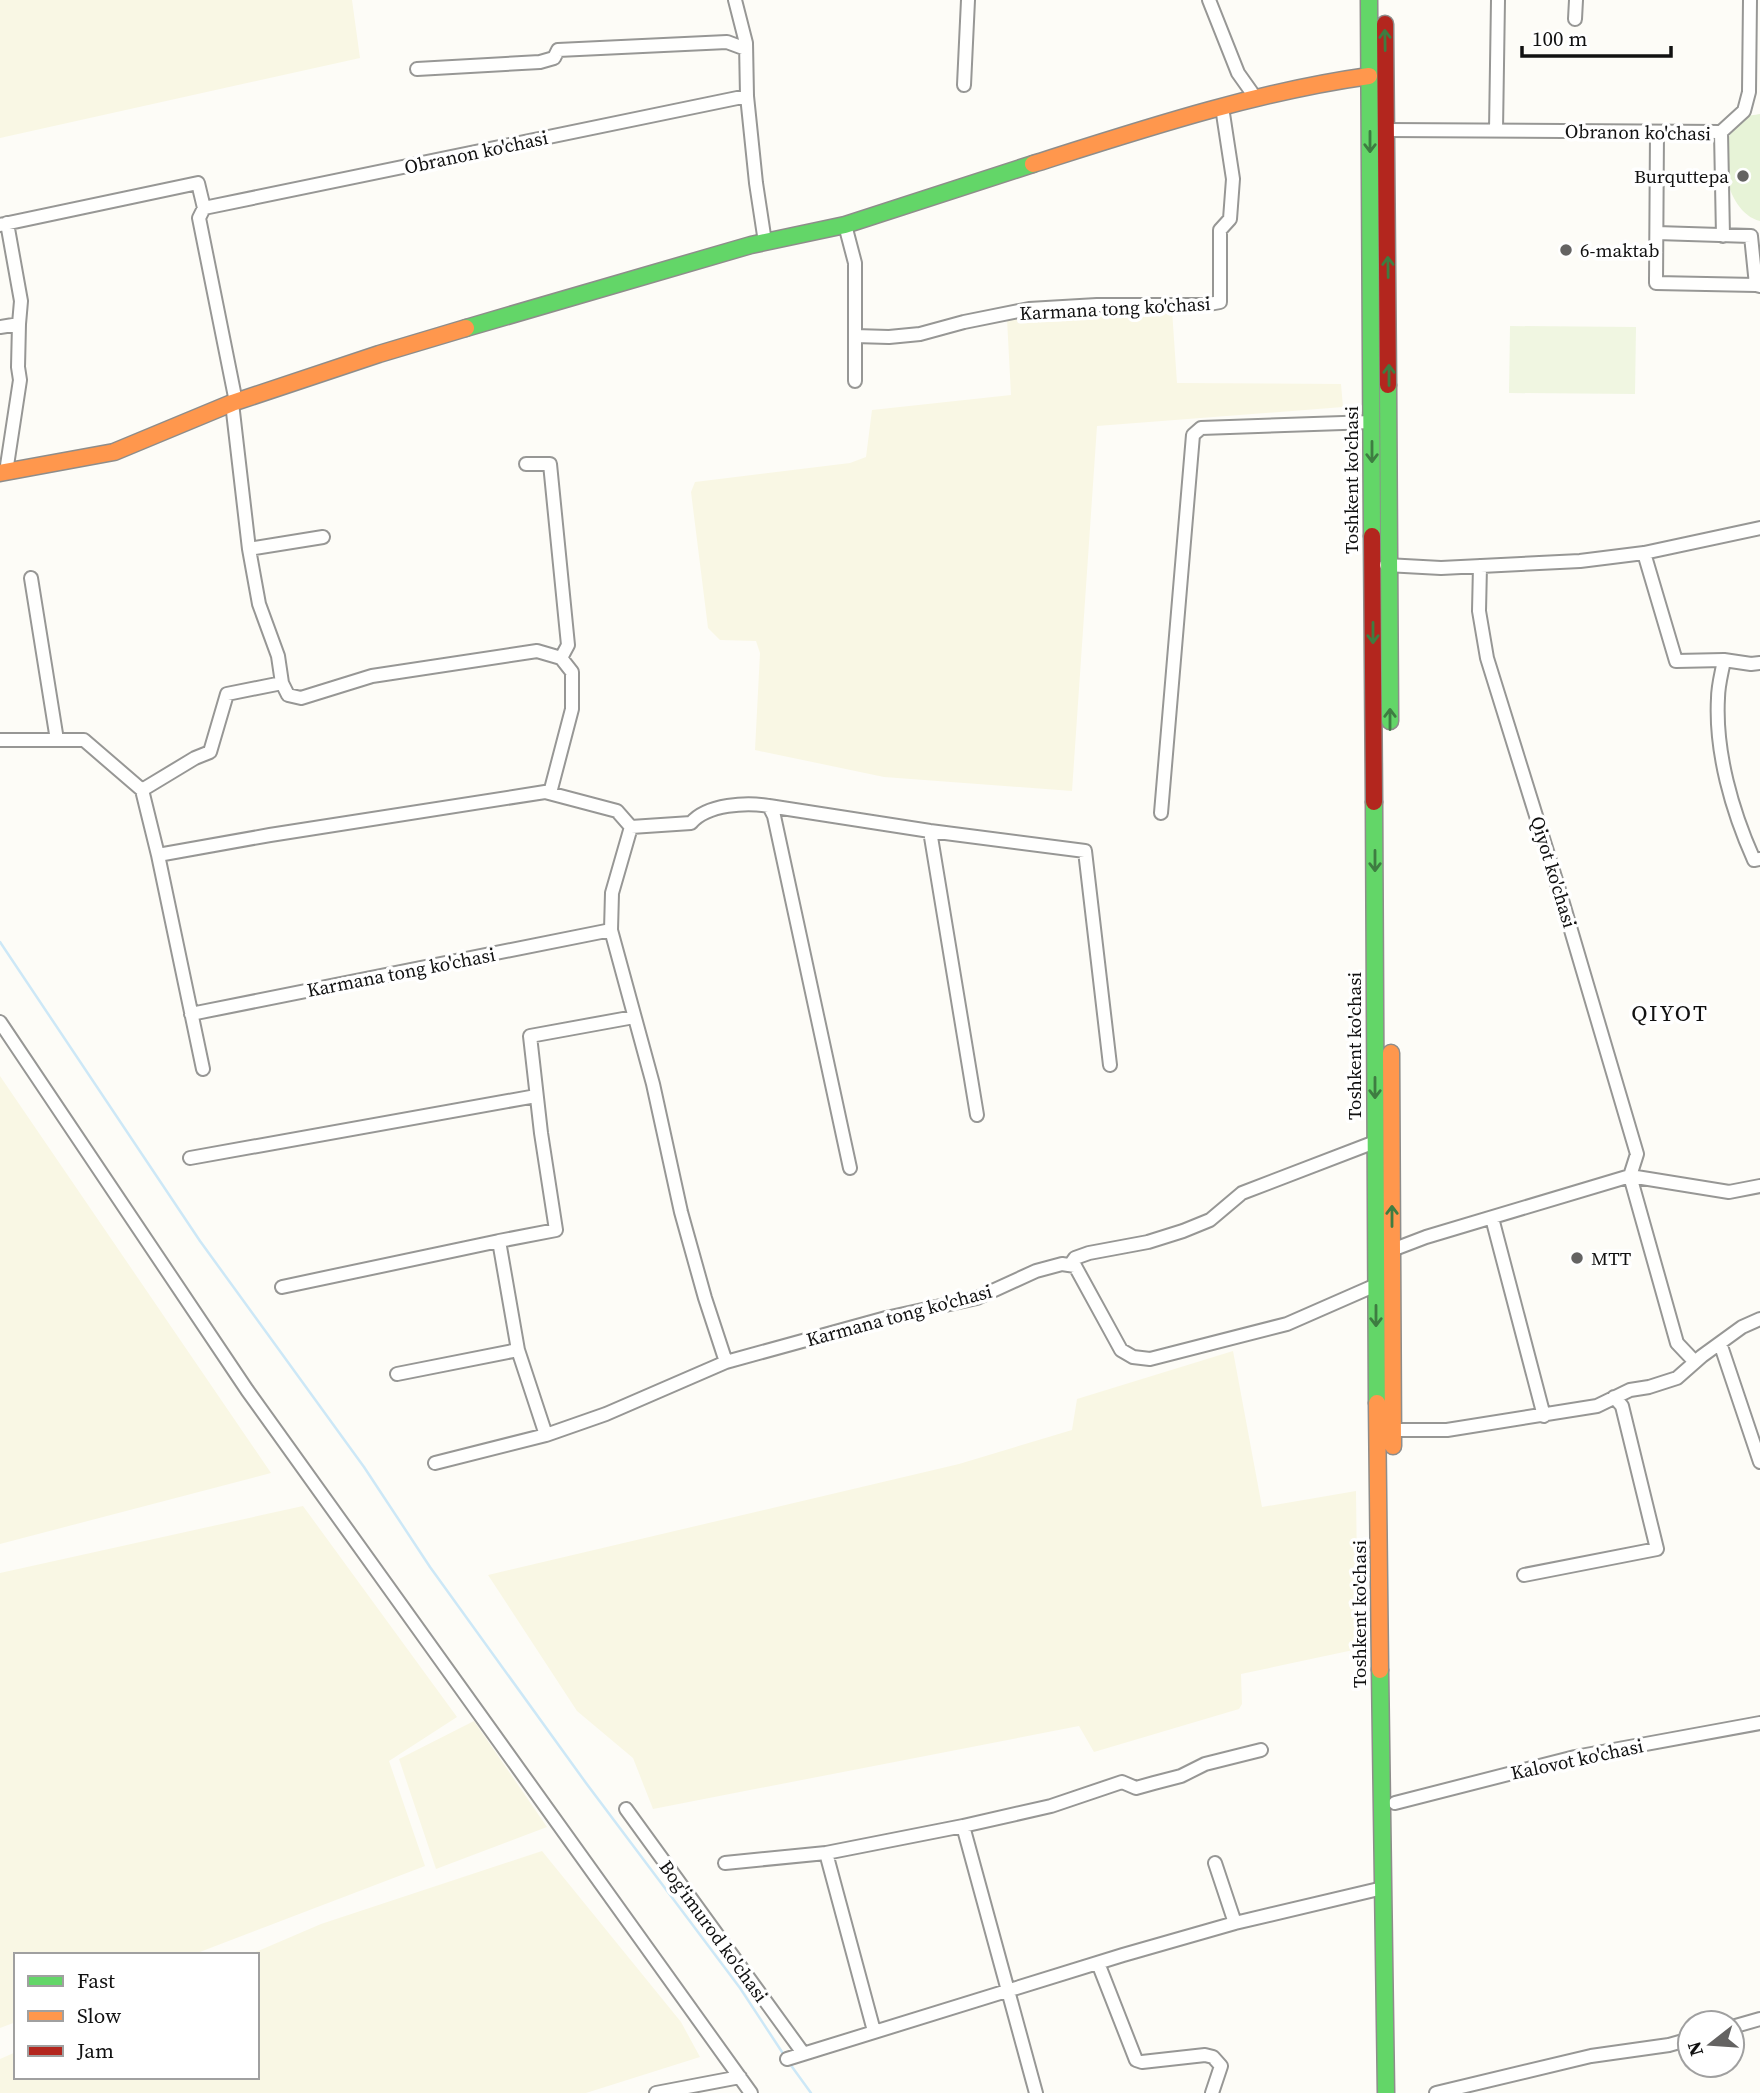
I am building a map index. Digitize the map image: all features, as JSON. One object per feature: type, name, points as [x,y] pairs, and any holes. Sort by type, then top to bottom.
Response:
[{"type":"main road","name":"Toshkent ko'chasi","points":[[1369,0],[1374,1142],[1386,2093]]},
{"type":"main road","name":"Toshkent ko'chasi","points":[[1384,0],[1399,2093]]},
{"type":"main road","points":[[3,473],[114,453],[234,402],[392,350],[765,242],[845,225],[1255,97],[1369,76]]},
{"type":"street","points":[[735,0],[746,49],[747,96],[765,242]]},
{"type":"street","points":[[964,85],[968,0]]},
{"type":"street","points":[[1209,0],[1238,73],[1255,97]]},
{"type":"street","points":[[1496,130],[1498,0]]},
{"type":"street","points":[[1575,19],[1576,0]]},
{"type":"street","name":"Obranon ko'chasi","points":[[1386,130],[1721,132],[1744,111],[1748,92],[1749,0]]},
{"type":"street","points":[[417,69],[540,62],[554,58],[558,50],[623,46],[727,42],[746,49]]},
{"type":"street","name":"Obranon ko'chasi","points":[[204,208],[747,96]]},
{"type":"street","name":"Karmana tong ko'chasi","points":[[855,335],[889,337],[920,334],[1029,309],[1097,305],[1204,305],[1220,302],[1220,230],[1230,219],[1233,178],[1222,107]]},
{"type":"street","points":[[1657,132],[1656,283],[1758,286],[1751,236],[1657,233]]},
{"type":"street","points":[[1721,132],[1723,236]]},
{"type":"street","points":[[3,473],[20,380],[18,367],[21,301],[4,224],[198,183],[204,208],[199,218],[234,402],[249,549],[259,604],[278,656],[282,683],[288,695],[301,698],[372,676],[537,651],[561,659],[572,672],[572,709],[550,793]]},
{"type":"street","points":[[845,225],[855,263],[855,381]]},
{"type":"street","points":[[0,327],[19,324]]},
{"type":"street","points":[[1161,813],[1193,435],[1201,428],[1372,422]]},
{"type":"street","points":[[526,464],[550,464],[568,645],[561,659]]},
{"type":"street","points":[[1373,565],[1441,568],[1580,561],[1644,552],[1760,527]]},
{"type":"street","points":[[249,549],[323,537]]},
{"type":"street","points":[[1644,552],[1676,662],[1724,660],[1760,663]]},
{"type":"street","name":"Qiyot ko'chasi","points":[[1479,566],[1479,611],[1487,658],[1637,1154],[1630,1176]]},
{"type":"street","points":[[31,578],[57,740]]},
{"type":"street","points":[[1724,660],[1718,697],[1719,739],[1740,830],[1754,860],[1760,859]]},
{"type":"street","points":[[142,790],[210,752],[227,694],[282,683]]},
{"type":"street","points":[[0,740],[84,740],[142,790],[203,1069]]},
{"type":"street","points":[[158,855],[550,793],[617,811],[631,827]]},
{"type":"street","points":[[631,827],[691,823],[697,815],[713,809],[755,804],[1085,851],[1110,1065]]},
{"type":"street","points":[[769,806],[774,816],[850,1168]]},
{"type":"street","points":[[631,827],[612,893],[611,930],[653,1084],[681,1212],[726,1362]]},
{"type":"street","points":[[930,831],[976,1115]]},
{"type":"street","name":"Karmana tong ko'chasi","points":[[191,1014],[611,930]]},
{"type":"street","points":[[282,1287],[555,1230],[530,1036],[634,1017]]},
{"type":"street","points":[[0,1022],[247,1390],[751,2093]]},
{"type":"street","points":[[190,1158],[536,1096]]},
{"type":"street","name":"Karmana tong ko'chasi","points":[[436,1463],[546,1435],[606,1414],[726,1362],[886,1318],[977,1298],[1036,1271],[1062,1264],[1070,1265],[1075,1258],[1089,1253],[1148,1242],[1210,1220],[1242,1193],[1374,1142]]},
{"type":"street","points":[[1392,1250],[1630,1176],[1729,1192],[1760,1186]]},
{"type":"street","points":[[1630,1176],[1677,1343],[1695,1362]]},
{"type":"street","points":[[1492,1219],[1544,1416]]},
{"type":"street","points":[[499,1241],[518,1350],[546,1435]]},
{"type":"street","points":[[1070,1265],[1075,1266],[1121,1350],[1133,1357],[1150,1359],[1287,1324],[1376,1286]]},
{"type":"street","points":[[1393,1430],[1447,1430],[1597,1406],[1630,1390],[1677,1378],[1742,1327],[1760,1320]]},
{"type":"street","points":[[1720,1343],[1760,1462]]},
{"type":"street","points":[[397,1374],[518,1350]]},
{"type":"street","points":[[1524,1575],[1657,1549],[1622,1406],[1614,1397]]},
{"type":"street","name":"Kalovot ko'chasi","points":[[1395,1803],[1575,1757],[1760,1723]]},
{"type":"street","points":[[725,1863],[826,1853],[963,1826],[1051,1806],[1122,1782],[1136,1788],[1261,1750]]},
{"type":"street","name":"Bog'imurod ko'chasi","points":[[626,1809],[803,2053]]},
{"type":"street","points":[[963,1826],[1036,2093]]},
{"type":"street","points":[[826,1853],[874,2031]]},
{"type":"street","points":[[1214,1863],[1235,1923]]},
{"type":"street","points":[[787,2059],[1235,1923],[1383,1888]]},
{"type":"street","points":[[1098,1963],[1136,2060],[1142,2062],[1205,2055],[1213,2057],[1221,2066],[1212,2093]]},
{"type":"street","points":[[1436,2093],[1591,2056],[1676,2043]]},
{"type":"street","points":[[656,2093],[740,2077]]},
{"type":"shaded area","points":[[0,0],[352,0],[360,58],[0,138]]},
{"type":"shaded area","points":[[1172,310],[1177,383],[1341,384],[1343,407],[1097,426],[1072,791],[884,777],[755,750],[760,653],[756,641],[720,640],[708,628],[691,492],[695,482],[850,463],[866,457],[872,410],[1011,395],[1007,319],[1029,315]]},
{"type":"shaded area","points":[[0,1076],[271,1473],[0,1544]]},
{"type":"shaded area","points":[[1233,1351],[1262,1507],[1356,1491],[1358,1649],[1241,1674],[1242,1704],[1239,1709],[1094,1752],[1079,1726],[653,1809],[633,1758],[577,1711],[488,1575],[959,1464],[1072,1430],[1077,1399]]},
{"type":"shaded area","points":[[303,1506],[457,1717],[389,1761],[425,1866],[197,1953],[14,1953],[14,2023],[0,2028],[0,1573]]},
{"type":"shaded area","points":[[474,1721],[547,1827],[436,1869],[399,1759]]},
{"type":"shaded area","points":[[542,1851],[681,2022],[700,2057],[586,2093],[0,2093],[0,2059],[14,2053],[14,2079],[259,2079],[259,1953],[254,1953],[321,1924]]},
{"type":"green space","name":"Burquttepa","points":[[1760,114],[1760,221],[1748,215],[1730,190],[1725,157],[1734,128],[1746,117]]},
{"type":"green space","points":[[1510,326],[1636,327],[1635,394],[1509,393]]},
{"type":"waterway","points":[[0,942],[200,1241],[364,1467],[430,1567],[586,1783],[740,1988],[784,2055]]},
{"type":"waterway","points":[[790,2064],[811,2093]]},
{"type":"traffic: fast","points":[[1369,0],[1372,536]]},
{"type":"traffic: fast","points":[[466,328],[751,245],[845,225],[1033,164]]},
{"type":"traffic: fast","points":[[1388,385],[1390,721]]},
{"type":"traffic: fast","points":[[1374,802],[1377,1403]]},
{"type":"traffic: fast","points":[[1380,1670],[1386,2093]]},
{"type":"traffic: slow","points":[[1033,164],[1242,102],[1369,76]]},
{"type":"traffic: slow","points":[[0,473],[114,452],[232,403],[466,328]]},
{"type":"traffic: slow","points":[[1391,1053],[1393,1446]]},
{"type":"traffic: slow","points":[[1377,1403],[1380,1670]]},
{"type":"traffic: jam","points":[[1385,24],[1388,385]]},
{"type":"traffic: jam","points":[[1372,536],[1374,802]]},
{"type":"place","name":"Burquttepa","points":[[1743,176]]},
{"type":"place","name":"6-maktab","points":[[1566,250]]},
{"type":"place","name":"MTT","points":[[1577,1258]]},
{"type":"district","name":"QIYOT","points":[[1670,1013]]}]
